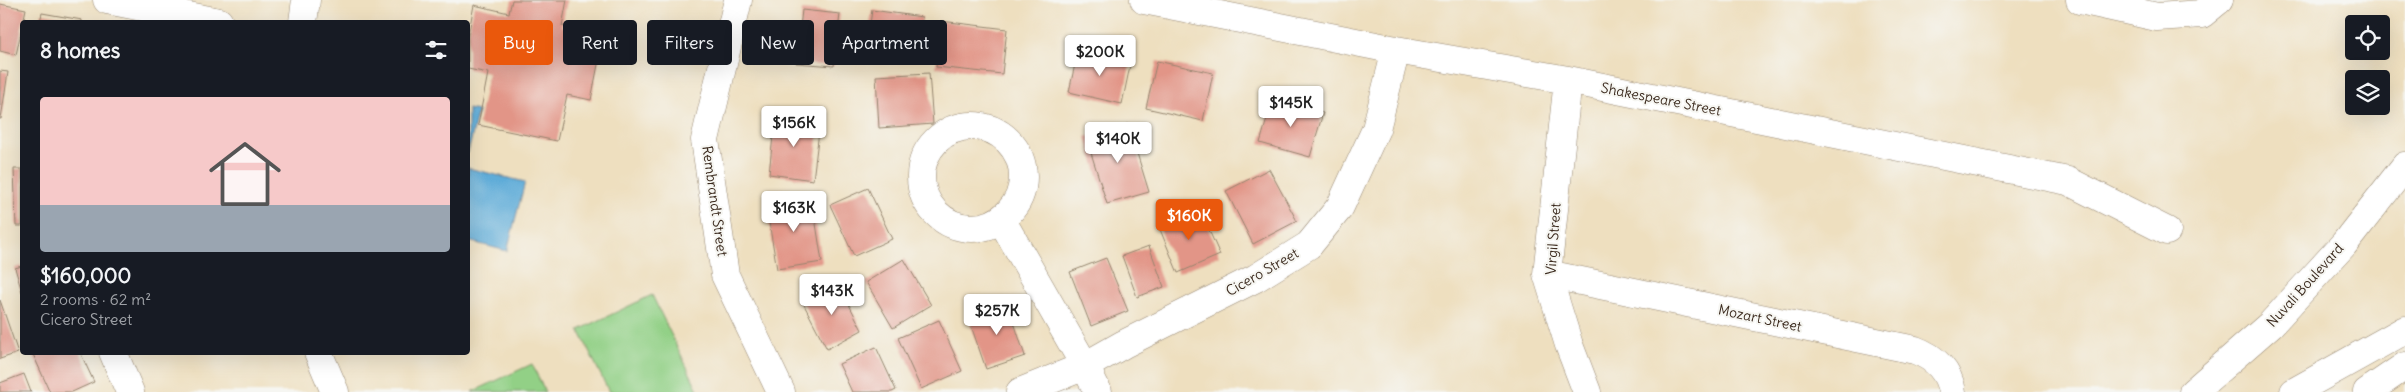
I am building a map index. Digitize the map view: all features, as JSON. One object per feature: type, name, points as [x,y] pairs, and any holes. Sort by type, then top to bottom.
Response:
[{"type":"main road","points":[[303,20],[306,0]]},
{"type":"main road","name":"Rembrandt Street","points":[[738,0],[705,140],[725,275],[781,392]]},
{"type":"main road","name":"Shakespeare Street","points":[[1144,0],[1396,50],[1568,80],[2068,181],[2167,231]]},
{"type":"main road","points":[[2080,0],[2157,17],[2202,14],[2219,0]]},
{"type":"main road","points":[[115,8],[204,20]]},
{"type":"main road","name":"Cicero Street","points":[[1020,392],[1085,366],[1124,344],[1256,278],[1309,245],[1340,207],[1376,129],[1396,50]]},
{"type":"main road","name":"Virgil Street","points":[[1568,80],[1547,274],[1569,345],[1587,392]]},
{"type":"main road","name":"Nuvali Boulevard","points":[[2193,392],[2271,324],[2344,244],[2405,166]]},
{"type":"main road","points":[[1001,219],[1098,392]]},
{"type":"main road","name":"Mozart Street","points":[[1547,274],[1915,350],[1928,355],[1942,368],[1950,379],[1952,392]]},
{"type":"main road","points":[[2294,392],[2405,330]]},
{"type":"main road","points":[[114,355],[130,392]]},
{"type":"main road","points":[[319,355],[335,392]]},
{"type":"main road","points":[[2367,392],[2405,366]]},
{"type":"green space","points":[[652,295],[699,392],[609,392],[579,330]]},
{"type":"green space","points":[[532,364],[545,392],[472,392]]},
{"type":"water","points":[[470,109],[478,111],[470,145]]},
{"type":"water","points":[[470,168],[525,182],[507,251],[470,242]]},
{"type":"building","points":[[512,0],[567,0],[562,26],[563,65],[598,65],[591,100],[567,95],[557,141],[478,125],[488,73],[470,69],[470,26],[474,5],[509,13]]},
{"type":"building","points":[[0,4],[26,9],[24,20],[20,20],[20,37],[16,55],[0,51]]},
{"type":"building","points":[[802,10],[840,14],[839,20],[824,20],[824,65],[834,66],[814,64],[814,20],[801,20]]},
{"type":"building","points":[[872,10],[922,17],[922,20],[871,20]]},
{"type":"building","points":[[42,13],[82,20],[40,20]]},
{"type":"building","points":[[947,22],[1007,29],[1002,74],[936,67],[936,65],[947,65]]},
{"type":"building","points":[[1078,50],[1131,61],[1122,104],[1069,92]]},
{"type":"building","points":[[1157,61],[1213,73],[1203,121],[1146,108]]},
{"type":"building","points":[[0,71],[8,72],[1,119],[0,119]]},
{"type":"building","points":[[929,73],[933,124],[879,128],[876,76]]},
{"type":"building","points":[[1273,98],[1323,113],[1310,157],[1260,143]]},
{"type":"building","points":[[775,117],[820,123],[813,180],[769,174]]},
{"type":"building","points":[[1128,124],[1149,192],[1107,204],[1086,137]]},
{"type":"building","points":[[14,169],[20,169],[20,226],[16,226]]},
{"type":"building","points":[[1269,169],[1297,221],[1253,244],[1226,191]]},
{"type":"building","points":[[868,188],[892,239],[854,256],[830,205]]},
{"type":"building","points":[[812,198],[822,262],[777,269],[766,205]]},
{"type":"building","points":[[1200,210],[1220,255],[1178,273],[1159,227]]},
{"type":"building","points":[[1149,246],[1164,287],[1137,297],[1122,256]]},
{"type":"building","points":[[1106,258],[1128,311],[1091,326],[1070,272]]},
{"type":"building","points":[[904,259],[931,305],[893,328],[866,282]]},
{"type":"building","points":[[20,267],[20,285],[15,268]]},
{"type":"building","points":[[838,283],[862,330],[827,349],[802,301]]},
{"type":"building","points":[[0,300],[18,353],[0,359]]},
{"type":"building","points":[[1008,304],[1025,356],[986,369],[968,317]]},
{"type":"building","points":[[939,320],[962,371],[921,389],[898,338]]},
{"type":"building","points":[[876,347],[896,390],[892,392],[852,392],[839,364]]},
{"type":"building","points":[[33,355],[81,355],[94,382],[72,392],[50,392]]},
{"type":"building","points":[[24,374],[31,392],[0,392],[0,383]]}]
